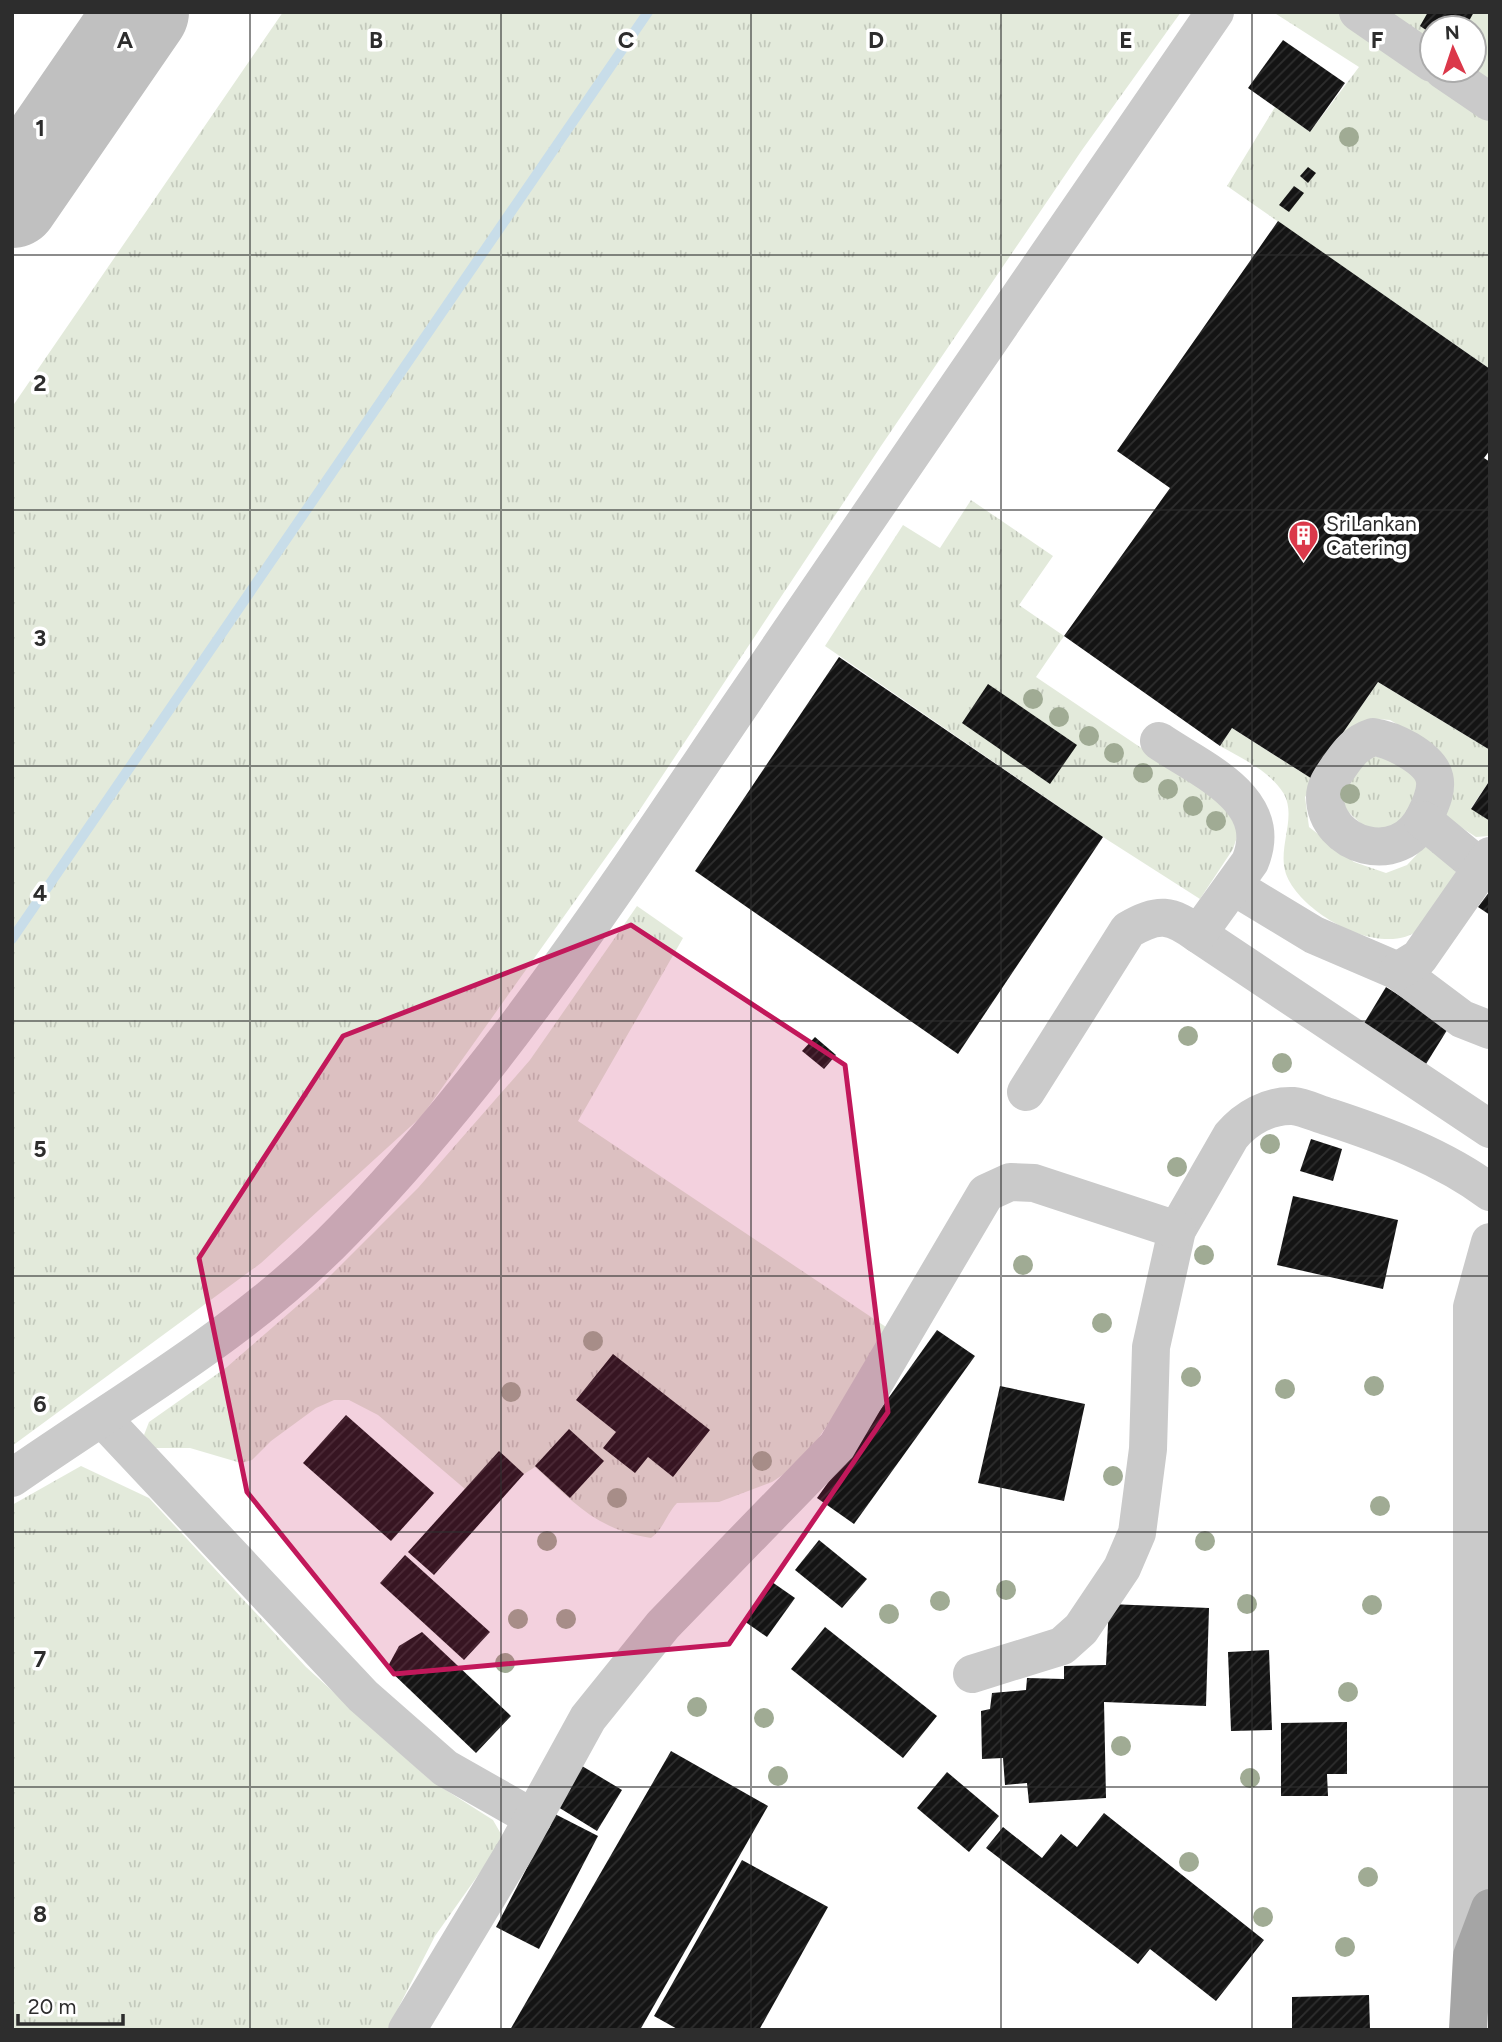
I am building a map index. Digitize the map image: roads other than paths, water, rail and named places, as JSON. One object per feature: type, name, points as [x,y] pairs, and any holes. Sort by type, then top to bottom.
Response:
[{"type":"main road","points":[[1468,2030],[1472,1956],[1490,1908]]},
{"type":"street","points":[[12,1478],[246,1320],[343,1232],[481,1074],[638,856],[996,327],[1215,12]]},
{"type":"street","points":[[1358,12],[1418,53]]},
{"type":"street","points":[[1464,84],[1490,102]]},
{"type":"street","points":[[1159,741],[1236,793],[1253,815],[1255,851],[1198,934]]},
{"type":"street","points":[[1398,971],[1419,958],[1485,862],[1423,820]]},
{"type":"street","points":[[1233,886],[1314,935],[1398,971],[1453,1013],[1490,1030]]},
{"type":"street","points":[[1027,1092],[1128,930],[1143,921],[1165,917],[1178,919],[1490,1129]]},
{"type":"street","points":[[972,1674],[1062,1646],[1081,1629],[1122,1568],[1137,1533],[1148,1449],[1151,1347],[1177,1230],[1231,1136],[1242,1123],[1278,1108],[1294,1106],[1382,1135],[1474,1181],[1490,1192]]},
{"type":"street","points":[[407,2030],[533,1818],[588,1718],[663,1625],[837,1447],[986,1193],[1010,1182],[1034,1183],[1177,1230]]},
{"type":"street","points":[[1472,1956],[1472,1307],[1490,1242]]},
{"type":"street","points":[[102,1418],[363,1696],[445,1768],[533,1818]]},
{"type":"waterway","points":[[12,939],[648,12]]},
{"type":"place","name":"SriLankan Catering","points":[[1303,562]]}]
